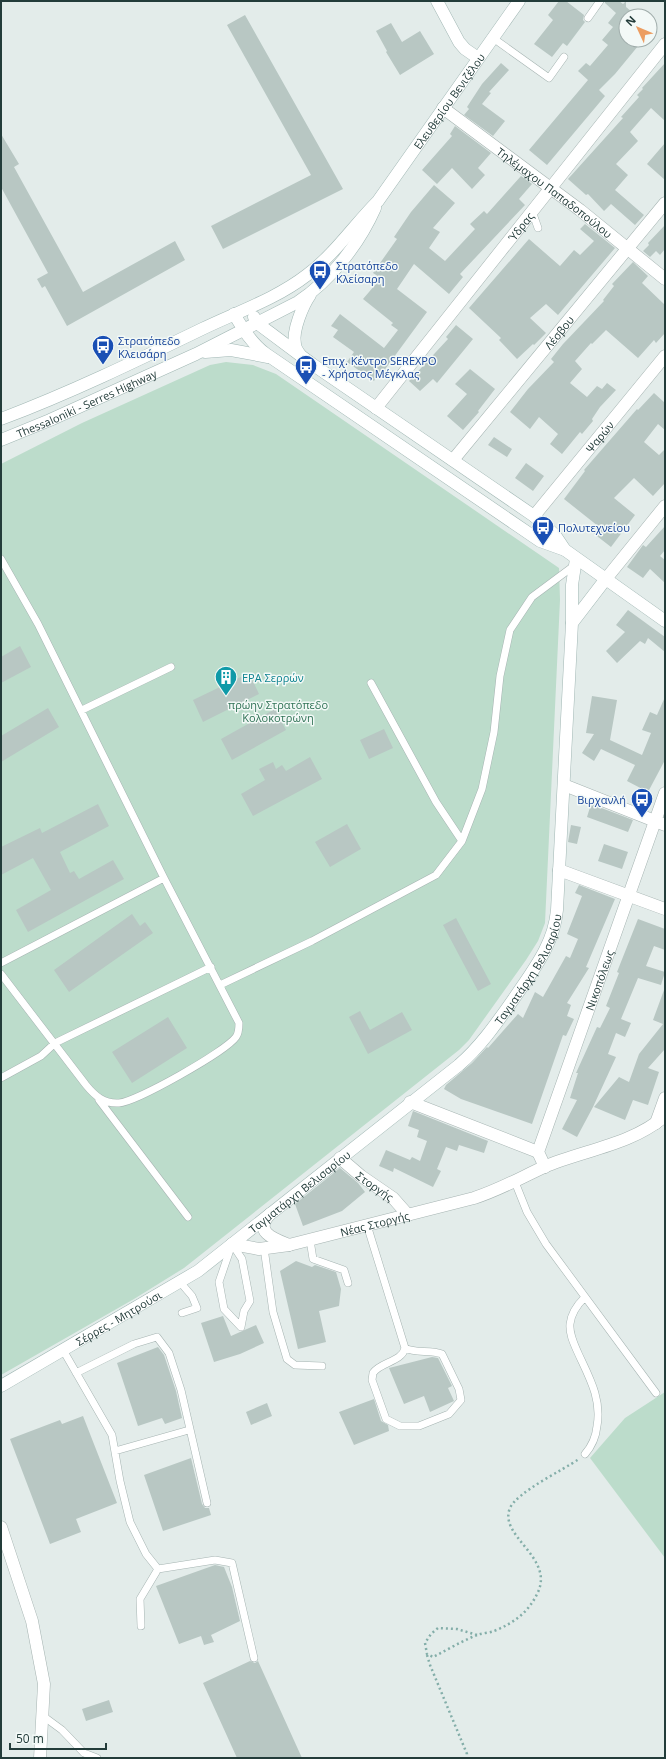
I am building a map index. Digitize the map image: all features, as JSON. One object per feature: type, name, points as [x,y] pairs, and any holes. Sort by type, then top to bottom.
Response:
[{"type":"street","points":[[438,1],[459,42],[465,49],[478,58]]},
{"type":"street","name":"Ελευθερίου Βενιζέλου","points":[[258,323],[312,292],[335,269],[362,234],[378,201],[519,1]]},
{"type":"street","name":"Ύδρας","points":[[376,408],[665,44]]},
{"type":"street","name":"Τηλέμαχου Παπαδοπούλου","points":[[443,108],[550,188],[665,279]]},
{"type":"street","name":"Ελευθερίου Βενιζέλου","points":[[249,308],[281,292],[309,274],[327,257],[359,220],[378,201]]},
{"type":"street","name":"Λέσβου","points":[[453,460],[665,204]]},
{"type":"street","points":[[303,358],[296,347],[294,339],[303,309],[312,292]]},
{"type":"street","points":[[249,308],[258,323],[303,358],[534,516],[555,535],[575,562],[605,580],[665,622]]},
{"type":"street","name":"Thessaloniki - Serres Highway","points":[[1,418],[61,394],[249,308]]},
{"type":"street","points":[[234,314],[243,330],[260,350],[540,541],[565,550]]},
{"type":"street","name":"Thessaloniki - Serres Highway","points":[[1,440],[38,425],[196,354],[258,323]]},
{"type":"street","points":[[196,354],[231,350],[256,354],[274,359]]},
{"type":"street","name":"Ψαρών","points":[[534,516],[665,356]]},
{"type":"street","points":[[572,623],[665,506]]},
{"type":"street","name":"Ταγματάρχη Βελισαρίου","points":[[232,1244],[459,1064],[480,1045],[539,961],[549,942],[555,926],[559,870],[572,623],[571,603],[575,562]]},
{"type":"street","points":[[564,785],[660,823]]},
{"type":"street","name":"Νικοπόλεως","points":[[538,1152],[628,895],[660,823],[665,792]]},
{"type":"street","points":[[559,870],[665,909]]},
{"type":"street","points":[[661,1120],[665,1098]]},
{"type":"street","points":[[410,1102],[538,1152],[544,1167]]},
{"type":"street","name":"Νέας Στοργής","points":[[232,1244],[250,1248],[289,1246],[474,1198],[515,1182],[544,1167],[636,1135],[661,1120]]},
{"type":"street","name":"Στοργής","points":[[340,1158],[361,1176],[393,1198],[408,1216]]},
{"type":"street","points":[[270,1214],[264,1220],[264,1228],[268,1234],[289,1246]]},
{"type":"street","name":"Σέρρες - Μητρούσι","points":[[1,1386],[180,1282],[232,1244]]},
{"type":"street","points":[[1,1527],[32,1621],[44,1684],[40,1758]]},
{"type":"lane","points":[[588,18],[600,1]]},
{"type":"lane","points":[[493,38],[549,78],[564,57]]},
{"type":"lane","points":[[532,211],[538,228]]},
{"type":"lane","points":[[2,562],[38,624],[164,878],[239,1023],[236,1037],[227,1046],[213,1056],[128,1102],[106,1103],[96,1097]]},
{"type":"lane","points":[[220,985],[312,941],[436,875],[462,841],[482,789],[494,732],[500,676],[510,630],[532,597],[575,562]]},
{"type":"lane","points":[[82,710],[171,667]]},
{"type":"lane","points":[[371,684],[436,802],[462,841]]},
{"type":"lane","points":[[1,963],[164,878]]},
{"type":"lane","points":[[1,1078],[41,1056],[55,1043],[211,967]]},
{"type":"lane","points":[[1,974],[188,1217]]},
{"type":"lane","points":[[515,1182],[534,1226],[560,1264],[656,1393]]},
{"type":"lane","points":[[367,1226],[405,1348],[403,1354],[377,1368],[372,1373],[372,1380],[386,1420],[400,1426],[419,1426],[449,1414],[461,1400],[458,1389],[442,1354],[435,1351],[410,1351],[405,1348]]},
{"type":"lane","points":[[310,1240],[313,1259],[344,1270],[348,1283]]},
{"type":"lane","points":[[232,1244],[242,1259],[250,1301],[244,1311],[241,1327],[224,1309],[219,1282],[232,1244]]},
{"type":"lane","points":[[264,1248],[272,1312],[287,1359],[295,1365],[322,1366]]},
{"type":"lane","points":[[180,1282],[192,1296],[197,1308],[182,1313]]},
{"type":"lane","points":[[585,1297],[574,1312],[570,1324],[572,1338],[593,1384],[599,1407],[599,1417],[595,1438],[590,1449],[585,1454]]},
{"type":"lane","points":[[76,1373],[134,1344],[157,1337],[169,1353],[180,1390],[207,1503]]},
{"type":"lane","points":[[63,1350],[112,1435],[130,1522],[146,1554],[158,1568]]},
{"type":"lane","points":[[115,1451],[190,1430]]},
{"type":"lane","points":[[158,1568],[215,1560],[232,1563],[254,1658]]},
{"type":"lane","points":[[141,1626],[140,1599],[158,1568]]},
{"type":"lane","points":[[43,1716],[62,1730],[84,1753],[99,1757]]},
{"type":"path","points":[[427,1654],[433,1657],[477,1636],[512,1623],[530,1606],[539,1590],[541,1579],[539,1568],[532,1554],[509,1522],[508,1514],[513,1504],[530,1490],[572,1464],[585,1454]]},
{"type":"path","points":[[467,1758],[467,1754],[430,1665],[425,1643],[431,1634],[438,1628],[457,1629],[477,1636]]},
{"type":"green space","name":"πρώην Στρατόπεδο Κολοκοτρώνη","points":[[226,362],[253,365],[276,374],[559,568],[560,600],[545,923],[538,941],[526,960],[469,1040],[459,1050],[184,1268],[134,1299],[1,1375],[1,464],[82,423],[210,365]]},
{"type":"green space","points":[[665,1392],[665,1558],[590,1458],[625,1418]]},
{"type":"building","points":[[559,1],[566,1],[584,15],[583,20],[585,22],[567,46],[563,43],[552,57],[534,44],[553,20],[548,15]]},
{"type":"building","points":[[605,1],[619,1],[623,4],[626,1],[627,8],[618,8],[618,48],[636,48],[615,74],[599,90],[605,96],[547,165],[529,150],[588,80],[578,71],[586,63],[590,66],[608,45],[602,40],[613,27],[608,23],[616,13],[605,3]]},
{"type":"building","points":[[245,15],[343,189],[223,249],[211,226],[311,175],[227,25]]},
{"type":"building","points":[[391,23],[402,42],[420,31],[434,54],[400,75],[386,52],[387,51],[376,31]]},
{"type":"building","points":[[501,63],[509,70],[489,92],[491,93],[482,104],[505,121],[493,136],[464,115],[469,109],[467,107],[482,84]]},
{"type":"building","points":[[665,63],[665,121],[651,108],[630,132],[638,141],[616,164],[628,175],[615,190],[644,215],[635,225],[611,204],[604,211],[588,194],[586,195],[568,179],[623,118],[621,117],[639,97],[637,95],[643,89],[642,88]]},
{"type":"building","points":[[455,126],[491,153],[478,168],[485,175],[472,189],[452,168],[437,184],[422,170],[452,136],[450,134]]},
{"type":"building","points":[[1,134],[19,164],[14,167],[83,292],[175,241],[185,260],[67,326],[45,286],[42,288],[37,279],[48,273],[1,187]]},
{"type":"building","points":[[665,143],[665,180],[647,164]]},
{"type":"building","points":[[521,176],[532,184],[519,199],[525,205],[460,274],[463,277],[449,294],[414,264],[397,289],[427,312],[383,372],[381,370],[374,381],[347,362],[354,352],[333,337],[338,330],[331,326],[340,314],[384,348],[398,330],[391,325],[393,323],[363,299],[381,278],[373,273],[397,239],[394,237],[411,212],[434,185],[455,203],[433,228],[440,232],[429,248],[445,261],[475,229],[470,224],[484,211],[487,214]]},
{"type":"building","points":[[585,224],[615,248],[558,315],[546,304],[530,318],[546,333],[517,359],[499,340],[501,338],[469,308],[529,239],[560,266],[574,250],[580,255],[594,241],[580,229]]},
{"type":"building","points":[[665,225],[665,249],[660,255],[656,251],[650,257],[643,251],[649,245],[648,243]]},
{"type":"building","points":[[633,262],[648,276],[642,283],[665,305],[665,333],[656,343],[654,340],[638,358],[606,330],[592,344],[591,343],[575,361],[582,369],[570,383],[587,397],[597,386],[602,389],[607,383],[616,390],[600,407],[592,419],[593,421],[582,434],[580,432],[562,454],[550,444],[558,434],[539,417],[530,429],[510,412],[528,389],[554,362],[551,359],[563,344],[604,301],[603,300],[614,286],[612,284]]},
{"type":"building","points":[[456,325],[473,339],[437,383],[433,379],[420,391],[409,381],[448,339],[446,337]]},
{"type":"building","points":[[470,369],[495,389],[478,411],[479,412],[463,430],[447,416],[467,394],[455,384]]},
{"type":"building","points":[[654,393],[665,403],[665,430],[658,424],[644,442],[659,455],[665,449],[665,483],[653,496],[634,478],[614,498],[635,515],[611,547],[593,533],[598,526],[564,499],[585,471],[584,470],[637,409],[638,410]]},
{"type":"building","points":[[494,437],[512,449],[507,457],[488,445]]},
{"type":"building","points":[[526,463],[544,476],[533,491],[515,478]]},
{"type":"building","points":[[665,526],[665,550],[660,556],[665,560],[665,583],[650,569],[643,578],[627,567],[643,545],[646,547]]},
{"type":"building","points":[[628,610],[665,637],[665,652],[648,638],[645,644],[640,641],[617,663],[606,651],[625,632],[616,625]]},
{"type":"building","points":[[20,646],[31,667],[1,683],[1,657]]},
{"type":"building","name":"ΕΡΑ Σερρών","points":[[249,673],[259,694],[203,722],[193,700]]},
{"type":"building","points":[[592,696],[617,700],[610,740],[642,755],[651,733],[642,730],[650,712],[657,715],[665,697],[665,760],[648,792],[627,781],[635,765],[601,749],[594,761],[582,753],[594,734],[586,733]]},
{"type":"building","points":[[48,708],[59,727],[1,762],[1,736]]},
{"type":"building","points":[[275,709],[286,730],[232,760],[221,739]]},
{"type":"building","points":[[384,729],[393,748],[369,759],[360,740]]},
{"type":"building","points":[[310,757],[322,779],[253,816],[241,794],[265,780],[259,769],[273,762],[276,769],[282,765],[286,771]]},
{"type":"building","points":[[98,804],[109,826],[60,852],[70,873],[74,871],[79,879],[113,860],[124,879],[28,932],[16,910],[51,890],[33,858],[1,875],[1,847],[40,828],[42,833]]},
{"type":"building","points":[[591,804],[633,820],[628,832],[587,817]]},
{"type":"building","points":[[347,824],[361,849],[330,867],[315,842]]},
{"type":"building","points":[[571,825],[581,827],[577,844],[568,842]]},
{"type":"building","points":[[604,844],[628,852],[622,869],[598,861]]},
{"type":"building","points":[[579,885],[615,899],[586,967],[589,968],[567,1003],[571,1005],[567,1016],[574,1019],[566,1036],[563,1035],[532,1124],[461,1099],[444,1089],[446,1085],[472,1063],[487,1047],[488,1048],[518,1014],[523,1018],[535,992],[543,997],[566,956],[570,958],[578,939],[567,934],[582,896],[575,893]]},
{"type":"building","points":[[132,914],[140,926],[145,922],[153,933],[69,992],[54,970]]},
{"type":"building","points":[[456,918],[491,984],[478,991],[443,925]]},
{"type":"building","points":[[638,919],[665,929],[665,950],[654,946],[646,966],[665,972],[661,985],[638,978],[621,1019],[631,1023],[625,1037],[616,1033],[608,1054],[616,1057],[593,1107],[577,1137],[562,1129],[577,1100],[570,1098],[578,1073],[576,1073],[597,1027],[600,1028],[610,1008],[606,1006],[619,973],[617,972]]},
{"type":"building","points":[[664,990],[665,1049],[648,1068],[659,1072],[648,1105],[633,1100],[625,1120],[594,1107],[619,1077],[629,1082],[639,1054],[663,1024],[653,1020]]},
{"type":"building","points":[[360,1011],[370,1030],[402,1012],[412,1030],[368,1054],[349,1017]]},
{"type":"building","points":[[168,1017],[187,1048],[132,1083],[112,1052]]},
{"type":"building","points":[[413,1111],[488,1141],[484,1153],[459,1145],[457,1151],[446,1147],[437,1169],[441,1171],[433,1187],[394,1168],[393,1172],[379,1166],[386,1150],[410,1160],[412,1157],[420,1161],[427,1141],[417,1137],[419,1130],[408,1126]]},
{"type":"building","points":[[340,1168],[358,1183],[365,1192],[342,1211],[303,1226],[295,1204]]},
{"type":"building","points":[[296,1261],[312,1267],[315,1265],[336,1272],[341,1289],[339,1306],[319,1311],[326,1342],[298,1349],[280,1271]]},
{"type":"building","points":[[223,1316],[231,1336],[256,1325],[264,1343],[240,1354],[214,1362],[201,1323]]},
{"type":"building","points":[[158,1347],[164,1355],[176,1391],[182,1418],[165,1424],[162,1418],[138,1426],[117,1363]]},
{"type":"building","points":[[432,1357],[438,1358],[452,1386],[448,1388],[454,1401],[430,1412],[424,1396],[404,1404],[389,1368]]},
{"type":"building","points":[[374,1399],[381,1421],[388,1425],[389,1431],[354,1445],[339,1412]]},
{"type":"building","points":[[267,1403],[272,1416],[251,1425],[246,1412]]},
{"type":"building","points":[[83,1416],[117,1503],[76,1519],[81,1532],[50,1544],[10,1439],[60,1420],[62,1424]]},
{"type":"building","points":[[191,1458],[202,1504],[205,1508],[209,1508],[211,1515],[163,1531],[144,1475]]},
{"type":"building","points":[[215,1565],[224,1567],[232,1587],[240,1621],[211,1635],[214,1642],[204,1645],[201,1636],[179,1644],[156,1586]]},
{"type":"building","points":[[250,1661],[255,1663],[258,1661],[302,1758],[237,1758],[203,1683]]},
{"type":"building","points":[[109,1700],[113,1712],[86,1721],[82,1709]]},
{"type":"place","name":"Στρατόπεδο Κλείσαρη","points":[[320,290]]},
{"type":"place","name":"Στρατόπεδο Κλεισάρη","points":[[103,366]]},
{"type":"place","name":"Επιχ. Κέντρο SEREXPO - Χρήστος Μέγκλας","points":[[306,386]]},
{"type":"place","name":"Πολυτεχνείου","points":[[543,546]]},
{"type":"place","name":"ΕΡΑ Σερρών","points":[[226,696]]},
{"type":"place","name":"Βιρχανλή","points":[[642,818]]}]
